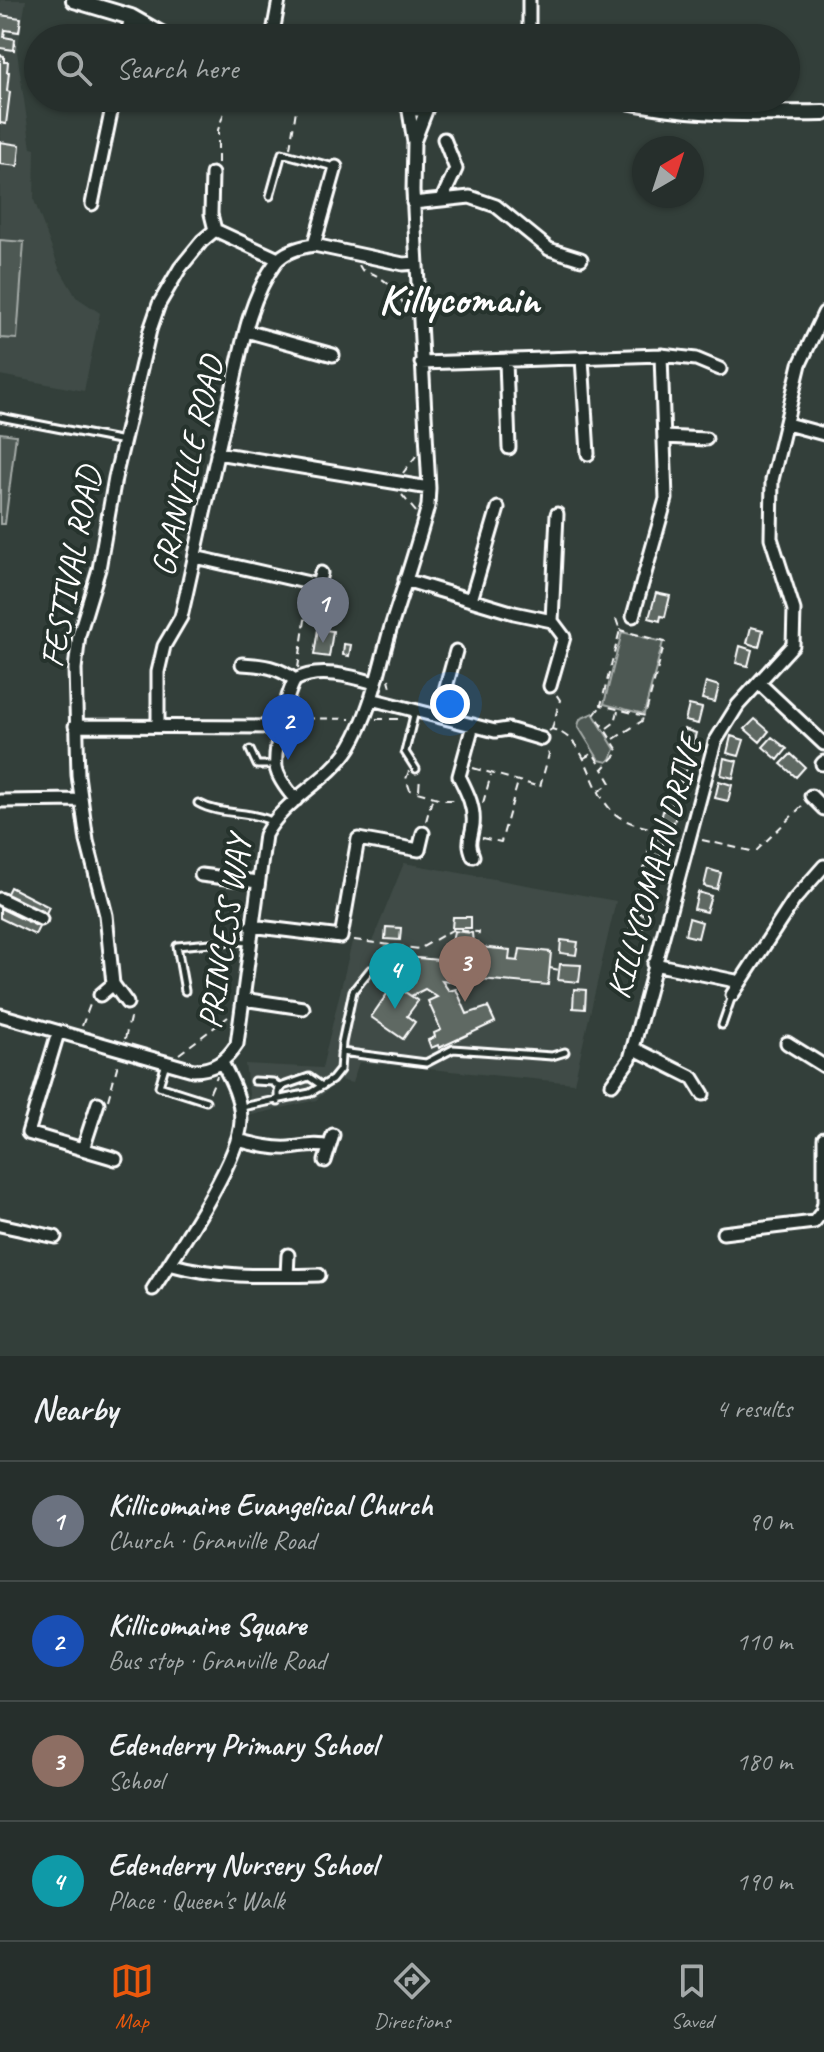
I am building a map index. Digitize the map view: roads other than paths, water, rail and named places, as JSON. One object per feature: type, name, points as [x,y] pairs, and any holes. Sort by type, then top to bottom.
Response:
[{"type":"street","points":[[74,0],[131,17],[143,24]]},
{"type":"street","points":[[275,24],[279,0]]},
{"type":"street","points":[[529,0],[529,24]]},
{"type":"street","points":[[129,24],[131,17]]},
{"type":"street","points":[[92,204],[111,112]]},
{"type":"street","name":"PRINCESS WAY","points":[[0,1015],[122,1052],[204,1070],[222,1063],[237,1044],[265,835],[272,821],[340,761],[364,719],[424,521],[429,488],[413,203],[414,142],[407,112]]},
{"type":"street","name":"PRINCESS WAY","points":[[414,142],[426,112]]},
{"type":"street","points":[[695,112],[824,113]]},
{"type":"street","points":[[442,199],[456,169],[444,139]]},
{"type":"street","points":[[314,245],[336,167]]},
{"type":"street","points":[[212,174],[211,214],[215,230],[278,259],[301,247],[314,245],[403,264],[416,263]]},
{"type":"street","points":[[413,203],[470,197],[496,206],[549,249],[581,259]]},
{"type":"street","name":"FESTIVAL ROAD","points":[[113,984],[106,915],[87,841],[81,800],[75,726],[75,669],[79,635],[99,569],[150,330],[159,304],[180,268],[215,230]]},
{"type":"street","name":"GRANVILLE ROAD","points":[[158,726],[158,672],[164,646],[181,617],[246,331],[255,302],[278,259]]},
{"type":"street","name":"KILLYCOMAIN DRIVE","points":[[612,1084],[630,1059],[715,742],[738,705],[793,645],[794,610],[771,538],[772,480],[800,364],[824,313]]},
{"type":"street","points":[[246,331],[333,355]]},
{"type":"street","points":[[421,363],[661,355],[696,359],[720,369]]},
{"type":"street","points":[[633,616],[666,499],[661,355]]},
{"type":"street","points":[[582,358],[588,454]]},
{"type":"street","points":[[506,360],[509,448]]},
{"type":"street","points":[[787,424],[824,434]]},
{"type":"street","points":[[664,437],[706,439]]},
{"type":"street","points":[[217,453],[429,488]]},
{"type":"street","points":[[471,600],[498,508]]},
{"type":"street","points":[[550,686],[564,637],[552,621],[557,514]]},
{"type":"street","points":[[195,557],[319,579],[313,604]]},
{"type":"street","points":[[405,580],[514,613],[552,621]]},
{"type":"street","points":[[438,716],[456,651]]},
{"type":"street","points":[[242,664],[264,665],[299,678]]},
{"type":"street","points":[[296,800],[282,781],[276,765],[289,689],[299,678],[313,673],[355,677],[375,683]]},
{"type":"street","points":[[759,683],[824,744]]},
{"type":"street","points":[[371,699],[414,715],[438,716],[495,731],[508,729],[542,739]]},
{"type":"street","points":[[75,726],[282,722]]},
{"type":"street","points":[[473,725],[459,776],[470,799],[472,829],[468,843],[473,856]]},
{"type":"street","points":[[811,796],[824,809]]},
{"type":"street","points":[[0,801],[81,800]]},
{"type":"street","points":[[251,926],[341,937],[358,839],[419,850],[423,833]]},
{"type":"street","points":[[732,995],[794,900],[824,866]]},
{"type":"street","points":[[201,875],[258,882]]},
{"type":"street","points":[[0,899],[41,919]]},
{"type":"street","points":[[654,964],[740,982]]},
{"type":"street","points":[[100,995],[113,984],[127,1003]]},
{"type":"street","points":[[243,999],[303,1008]]},
{"type":"street","points":[[58,1033],[28,1133],[116,1159]]},
{"type":"street","points":[[787,1043],[824,1066]]},
{"type":"street","points":[[633,1048],[693,1078],[703,1094]]},
{"type":"street","points":[[153,1289],[226,1169],[237,1140],[240,1108],[235,1086],[222,1063]]},
{"type":"street","points":[[83,1149],[98,1103]]},
{"type":"street","points":[[723,1233],[814,1222],[822,1212],[824,1202],[824,1138]]},
{"type":"street","points":[[237,1140],[265,1147],[289,1148],[331,1141],[325,1161]]},
{"type":"street","points":[[0,1225],[55,1237]]},
{"type":"street","points":[[287,1275],[288,1255]]},
{"type":"street","points":[[169,1264],[230,1276],[319,1275]]},
{"type":"lane","points":[[270,196],[282,153],[336,167]]},
{"type":"lane","points":[[0,417],[124,441]]},
{"type":"lane","points":[[414,715],[405,752],[416,769]]},
{"type":"lane","points":[[250,750],[257,765],[276,765]]},
{"type":"lane","points":[[198,803],[212,811],[259,815],[272,821]]},
{"type":"lane","points":[[185,991],[177,946],[249,942]]},
{"type":"lane","points":[[240,1108],[310,1093],[340,1070],[353,991],[370,970]]},
{"type":"lane","points":[[722,1025],[732,995]]},
{"type":"lane","points":[[341,1052],[426,1063],[453,1049],[552,1056],[565,1052]]},
{"type":"lane","points":[[169,1064],[159,1086],[206,1101]]},
{"type":"lane","points":[[278,1102],[281,1089],[294,1081],[309,1077],[322,1086]]},
{"type":"lane","points":[[254,1081],[273,1082],[281,1089]]},
{"type":"place","name":"Killicomaine Evangelical Church","points":[[323,643]]},
{"type":"place","name":"Killicomaine Square","points":[[288,760]]},
{"type":"place","name":"Edenderry Primary School","points":[[465,1002]]},
{"type":"place","name":"Edenderry Nursery School","points":[[395,1009]]},
{"type":"district","name":"Killycomain","points":[[459,299]]}]
